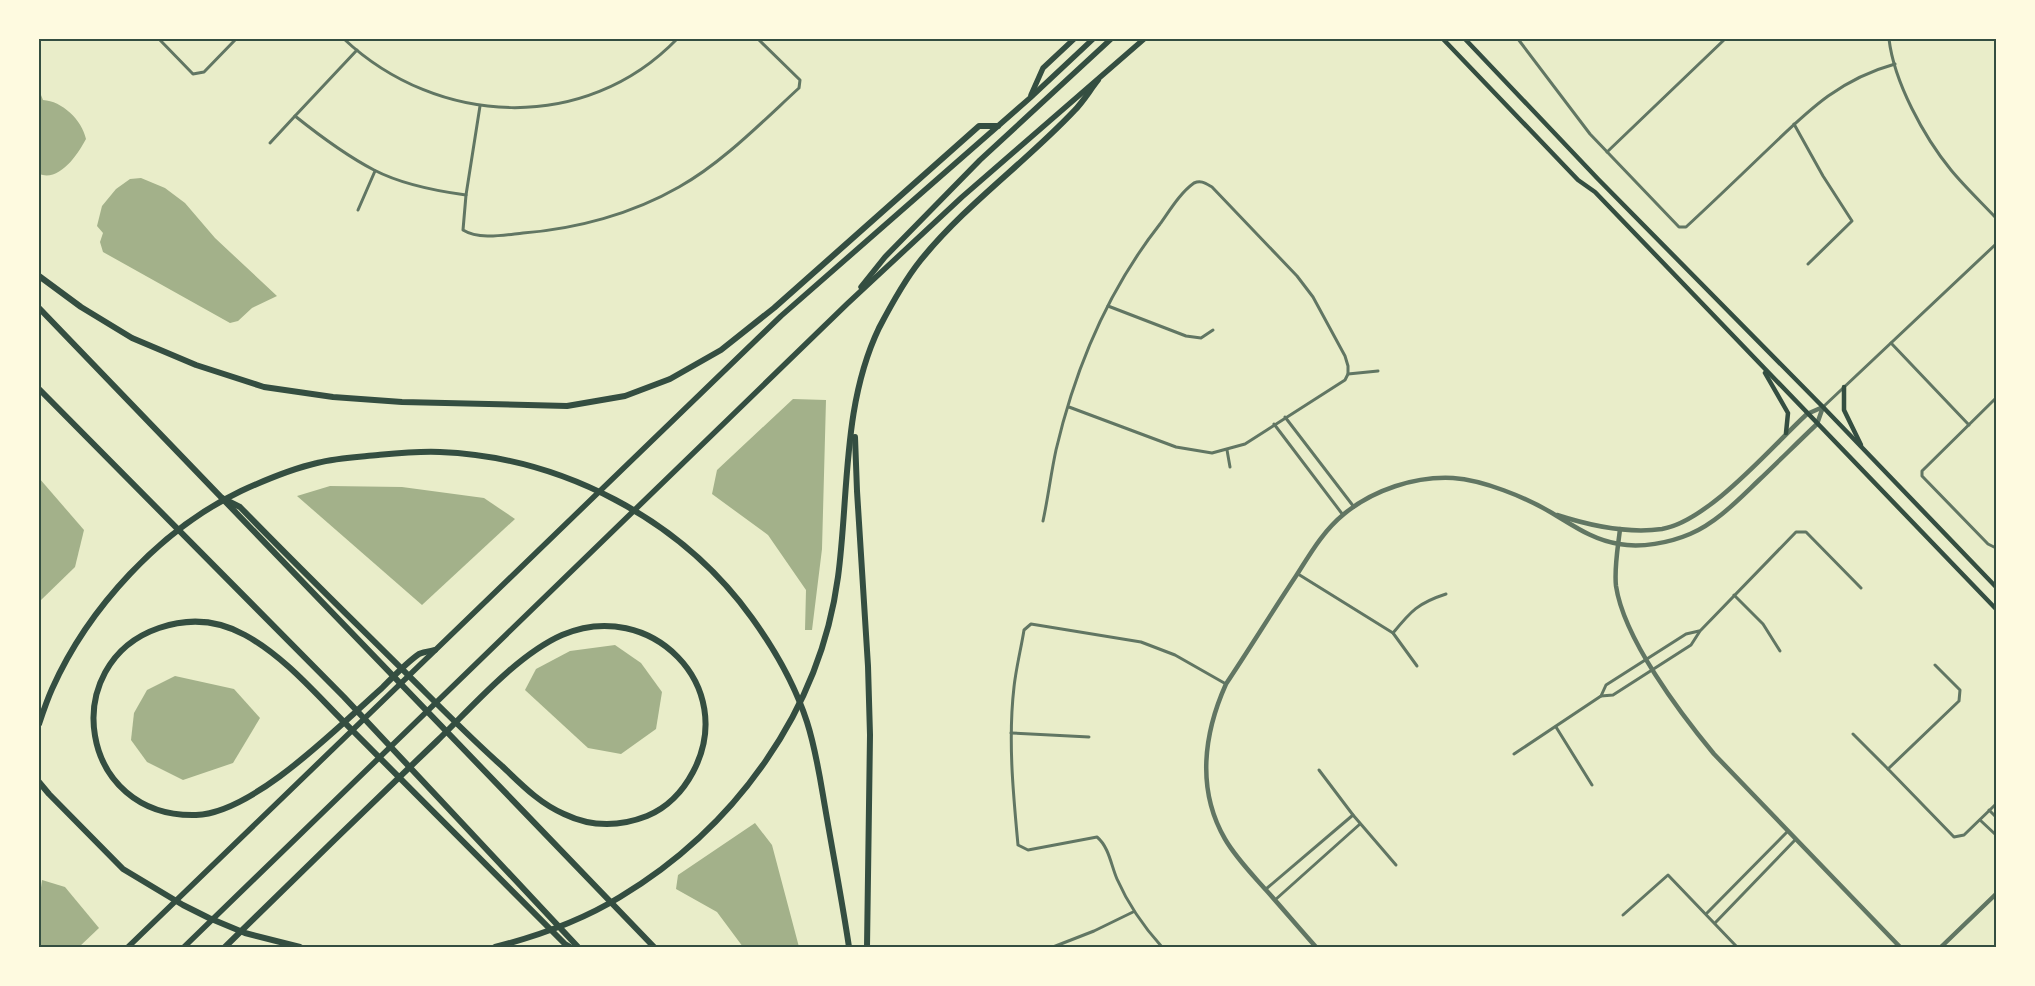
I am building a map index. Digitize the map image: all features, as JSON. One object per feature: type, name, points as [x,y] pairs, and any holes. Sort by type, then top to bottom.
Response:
[{"type":"highway","points":[[1030,98],[1043,68],[1074,39]]},
{"type":"highway","points":[[128,947],[781,316],[1030,98],[1093,39]]},
{"type":"highway","points":[[847,304],[885,257],[974,167],[1110,39]]},
{"type":"highway","points":[[184,947],[847,304],[962,197],[1144,39]]},
{"type":"highway","points":[[494,947],[542,933],[583,916],[618,898],[676,858],[712,827],[754,778],[783,737],[816,665],[831,618],[838,575],[849,451],[857,402],[864,369],[878,331],[898,293],[920,260],[1075,110],[1098,80]]},
{"type":"highway","points":[[39,276],[81,307],[132,338],[196,365],[264,387],[333,397],[402,402],[567,406],[624,396],[670,379],[721,350],[774,308],[979,126],[998,126]]},
{"type":"highway","points":[[39,308],[209,484],[239,518],[654,947]]},
{"type":"highway","points":[[39,389],[344,697],[549,916],[572,945]]},
{"type":"highway","points":[[857,402],[854,451],[862,557],[870,735],[867,947]]},
{"type":"highway","points":[[39,724],[52,688],[95,615],[139,564],[168,538],[239,492],[318,462],[416,451],[511,460],[578,482],[610,497],[668,532],[704,563],[729,589],[767,641],[787,675],[812,739],[850,947]]},
{"type":"highway","points":[[222,498],[240,507],[394,660],[471,739],[536,799],[567,816],[590,824],[620,824],[651,814],[668,803],[679,793],[698,762],[704,738],[705,721],[697,686],[690,672],[665,644],[631,629],[617,626],[588,627],[558,637],[522,661],[506,675],[225,947]]},
{"type":"highway","points":[[435,650],[420,653],[289,770],[248,798],[215,813],[197,815],[174,814],[144,805],[120,788],[108,773],[94,735],[94,714],[100,686],[114,660],[122,650],[138,638],[150,631],[176,622],[218,624],[247,636],[288,666],[331,710],[411,789],[542,920],[572,945]]},
{"type":"highway","points":[[39,782],[48,794],[123,869],[183,905],[210,918],[259,937],[300,947]]},
{"type":"main road","points":[[1443,39],[1578,180],[1595,192],[1996,609]]},
{"type":"main road","points":[[1465,39],[1598,179],[1823,407],[1996,587]]},
{"type":"main road","points":[[1760,365],[1788,413],[1786,433]]},
{"type":"main road","points":[[1844,387],[1844,410],[1864,450]]},
{"type":"street","points":[[159,39],[193,74],[204,72],[236,39]]},
{"type":"street","points":[[344,39],[382,69],[416,88],[448,99],[480,106],[508,108],[567,101],[600,91],[636,72],[666,50],[677,39]]},
{"type":"street","points":[[480,106],[466,195],[463,230],[472,235],[507,235],[548,231],[585,224],[638,206],[680,187],[714,162],[800,88],[800,80],[758,39]]},
{"type":"street","points":[[1518,39],[1590,134],[1679,227],[1686,228],[1818,102],[1844,84],[1879,68],[1895,64]]},
{"type":"street","points":[[1607,152],[1725,39]]},
{"type":"street","points":[[1889,39],[1895,64],[1907,96],[1925,131],[1950,168],[1996,218]]},
{"type":"street","points":[[270,143],[357,50]]},
{"type":"street","points":[[295,116],[334,147],[375,171],[432,190],[466,195]]},
{"type":"street","points":[[1794,124],[1822,176],[1852,221],[1808,264]]},
{"type":"street","points":[[358,210],[375,171]]},
{"type":"street","points":[[1043,521],[1056,450],[1083,360],[1108,306],[1131,265],[1178,200],[1194,182],[1205,182],[1298,276],[1313,297],[1344,356],[1348,374]]},
{"type":"street","points":[[1316,947],[1241,863],[1224,837],[1210,796],[1206,772],[1208,741],[1215,708],[1226,684],[1317,543],[1343,515],[1354,506],[1377,493],[1404,484],[1431,479],[1453,478],[1486,484],[1551,512],[1585,524],[1645,530],[1664,528],[1684,521],[1703,510],[1729,489],[1807,414],[1823,407],[1996,244]]},
{"type":"street","points":[[1108,306],[1186,336],[1201,338],[1213,330]]},
{"type":"street","points":[[1891,343],[1969,425]]},
{"type":"street","points":[[1069,407],[1176,447],[1212,453],[1245,444],[1285,416],[1341,383],[1348,374],[1378,371]]},
{"type":"street","points":[[1995,548],[1988,544],[1922,476],[1922,471],[1996,398]]},
{"type":"street","points":[[1551,512],[1586,535],[1618,544],[1634,546],[1670,540],[1690,534],[1710,523],[1738,500],[1817,424],[1823,407]]},
{"type":"street","points":[[1285,416],[1354,506]]},
{"type":"street","points":[[1274,424],[1343,515]]},
{"type":"street","points":[[1227,450],[1230,467]]},
{"type":"street","points":[[1620,529],[1616,584],[1620,604],[1653,671],[1692,729],[1714,754],[1900,947]]},
{"type":"street","points":[[1601,696],[1613,695],[1691,645],[1700,631],[1796,532],[1806,532],[1861,588]]},
{"type":"street","points":[[1298,574],[1392,633],[1417,666]]},
{"type":"street","points":[[1392,633],[1411,611],[1426,600],[1446,594]]},
{"type":"street","points":[[1734,595],[1763,624],[1780,652]]},
{"type":"street","points":[[1162,947],[1133,912],[1117,878],[1104,843],[1097,837],[1028,850],[1018,845],[1013,794],[1011,734],[1014,687],[1024,630],[1031,624],[1141,642],[1174,655],[1226,684]]},
{"type":"street","points":[[1514,754],[1556,728],[1601,696],[1606,685],[1686,634],[1700,631]]},
{"type":"street","points":[[1888,769],[1959,701],[1960,690],[1935,665]]},
{"type":"street","points":[[1556,728],[1592,785]]},
{"type":"street","points":[[1011,734],[1089,737]]},
{"type":"street","points":[[1853,734],[1954,837],[1964,835],[1996,804]]},
{"type":"street","points":[[1318,770],[1352,815],[1396,865]]},
{"type":"street","points":[[1989,810],[1996,817]]},
{"type":"street","points":[[1266,890],[1352,815]]},
{"type":"street","points":[[1980,820],[1996,835]]},
{"type":"street","points":[[1275,900],[1360,824]]},
{"type":"street","points":[[1707,914],[1788,831]]},
{"type":"street","points":[[1715,923],[1796,839]]},
{"type":"street","points":[[1623,915],[1668,875],[1737,947]]},
{"type":"street","points":[[1941,947],[1996,894]]},
{"type":"street","points":[[1053,947],[1094,931],[1133,912]]},
{"type":"shaded area","points":[[39,90],[43,100],[50,101],[64,108],[76,119],[86,139],[67,165],[54,174],[47,175],[39,174]]},
{"type":"shaded area","points":[[141,178],[165,188],[185,203],[215,238],[277,296],[252,308],[238,321],[230,323],[103,252],[100,242],[103,233],[97,226],[102,206],[116,189],[130,179]]},
{"type":"shaded area","points":[[793,399],[826,400],[822,549],[812,630],[805,630],[806,590],[768,535],[712,494],[717,470]]},
{"type":"shaded area","points":[[39,478],[84,530],[75,567],[39,602]]},
{"type":"shaded area","points":[[330,486],[402,487],[484,498],[515,519],[422,605],[297,496]]},
{"type":"shaded area","points":[[615,645],[641,663],[662,692],[656,729],[621,754],[588,748],[525,690],[536,669],[570,651]]},
{"type":"shaded area","points":[[175,676],[234,689],[260,718],[233,763],[183,780],[147,762],[131,740],[134,713],[147,690]]},
{"type":"shaded area","points":[[755,823],[772,845],[799,947],[743,947],[717,912],[676,889],[678,875]]},
{"type":"shaded area","points":[[42,880],[65,887],[99,928],[79,947],[39,947],[39,902]]}]
